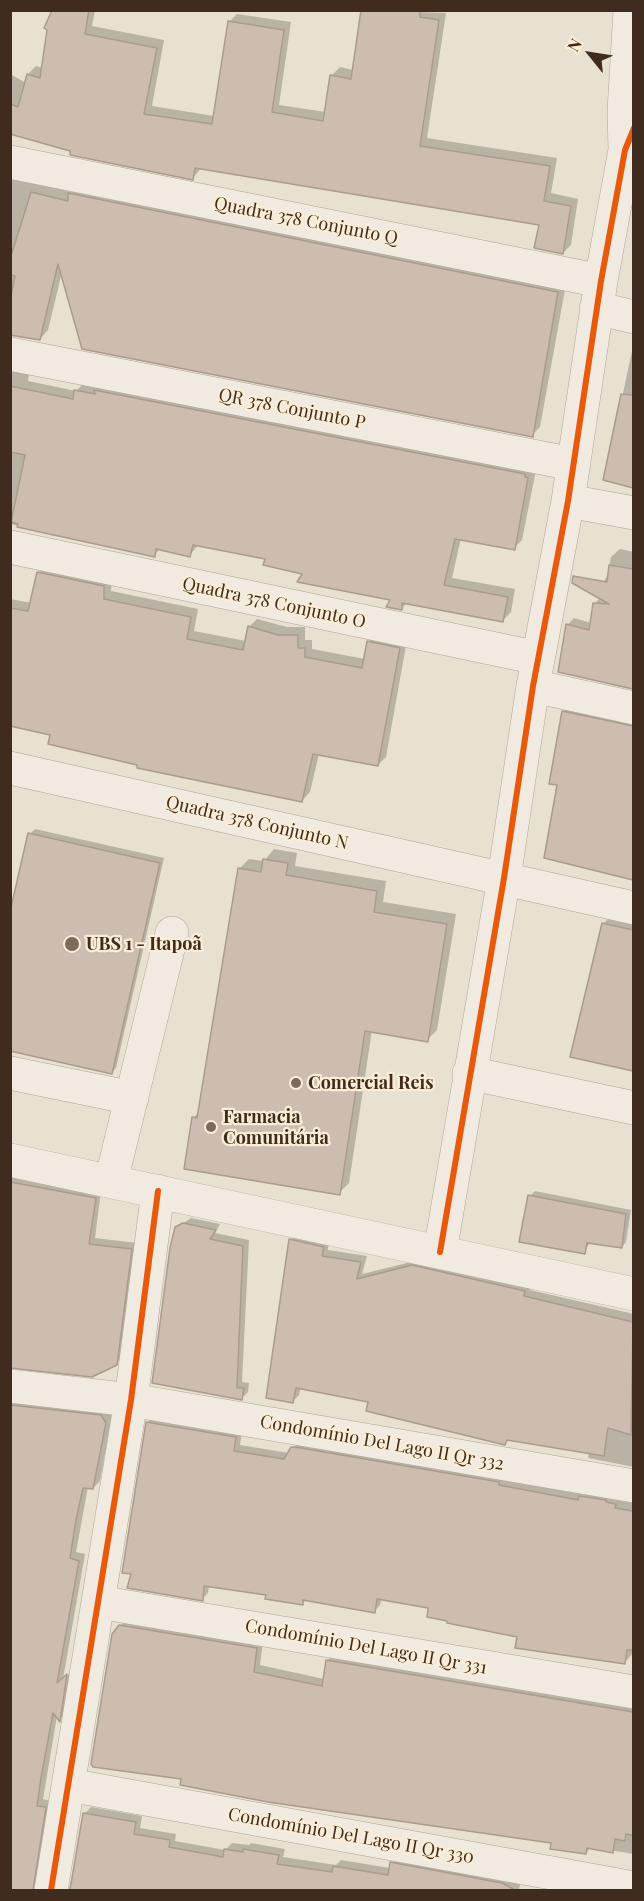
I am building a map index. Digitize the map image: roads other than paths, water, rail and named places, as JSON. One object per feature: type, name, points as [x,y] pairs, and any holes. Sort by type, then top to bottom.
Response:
[{"type":"street","points":[[440,1252],[504,878],[536,672],[568,501],[598,295],[629,126],[630,10]]},
{"type":"street","name":"Quadra 378 Conjunto Q","points":[[10,162],[598,295],[633,317]]},
{"type":"street","name":"QR 378 Conjunto P","points":[[10,354],[573,464]]},
{"type":"street","points":[[568,501],[633,513]]},
{"type":"street","name":"Quadra 378 Conjunto O","points":[[10,547],[536,672],[633,708]]},
{"type":"street","name":"Quadra 378 Conjunto N","points":[[10,768],[633,908]]},
{"type":"street","points":[[111,1181],[172,933]]},
{"type":"street","points":[[10,1073],[132,1098]]},
{"type":"street","points":[[469,1073],[633,1108]]},
{"type":"street","points":[[10,1160],[633,1294]]},
{"type":"street","points":[[51,1890],[131,1400],[158,1191]]},
{"type":"street","name":"Condomínio Del Lago II Qr 332","points":[[10,1386],[131,1400],[633,1486]]},
{"type":"street","name":"Condomínio Del Lago II Qr 331","points":[[98,1602],[633,1692]]},
{"type":"street","name":"Condomínio Del Lago II Qr 330","points":[[69,1785],[633,1888]]},
{"type":"place","name":"UBS 1 - Itapoã","points":[[72,944]]},
{"type":"place","name":"Comercial Reis","points":[[296,1083]]},
{"type":"place","name":"Farmacia Comunitária","points":[[211,1127]]}]
